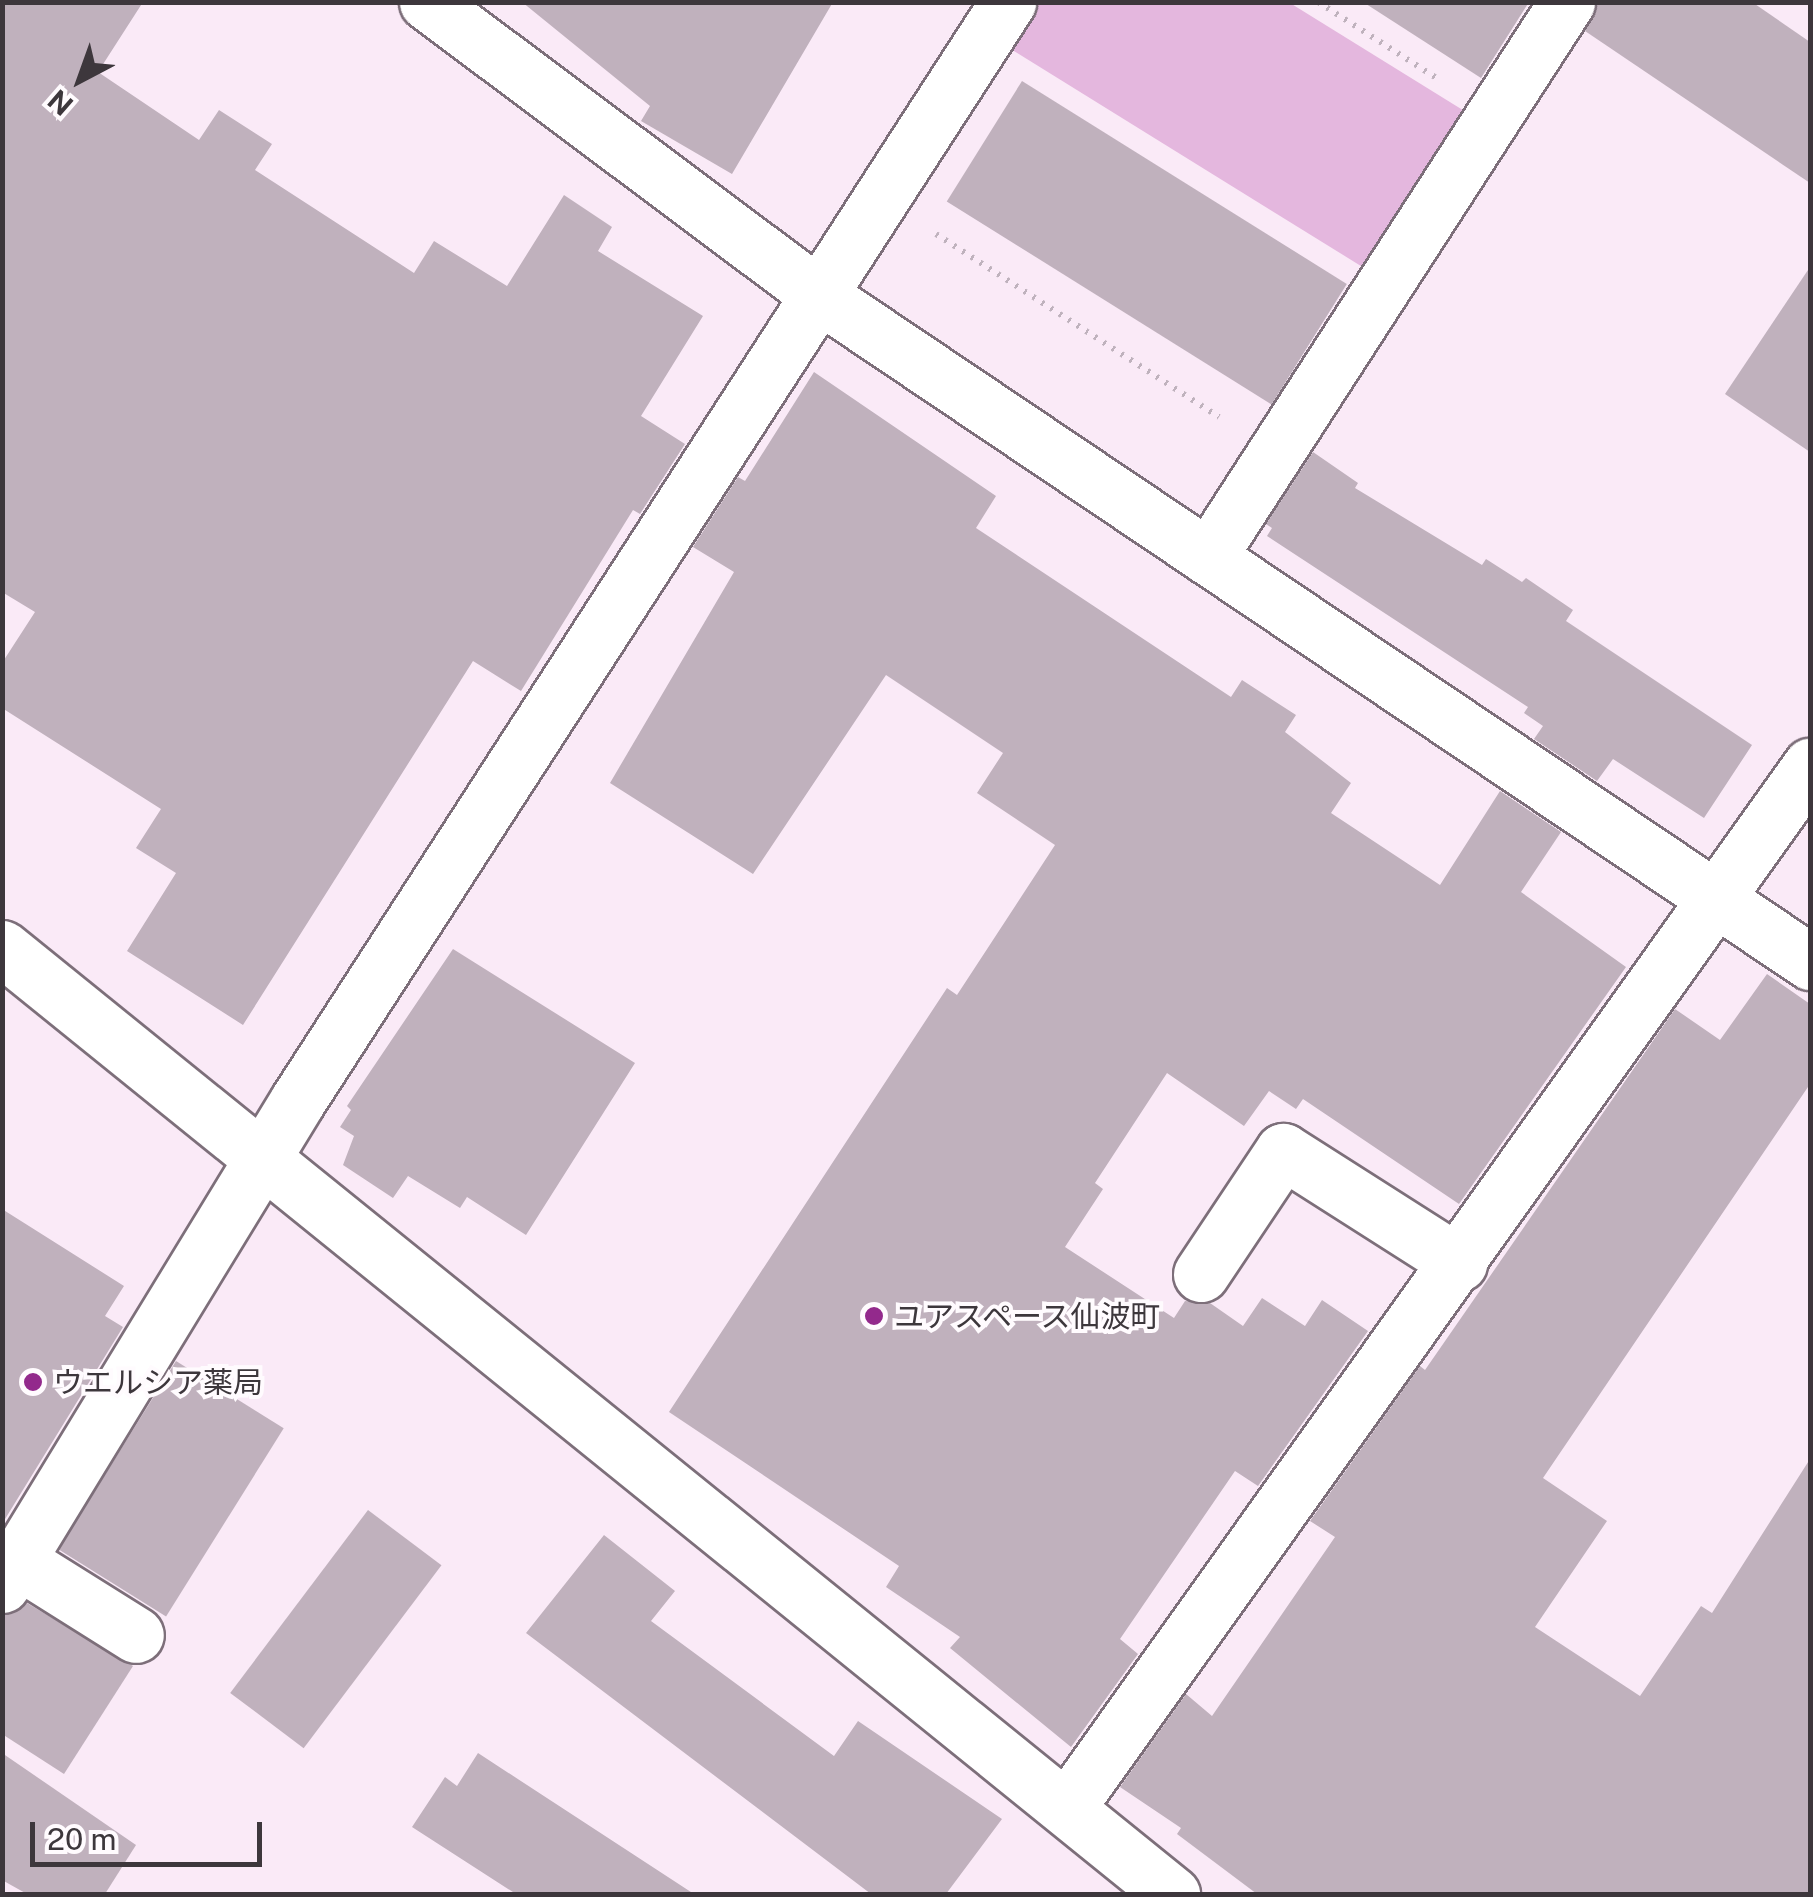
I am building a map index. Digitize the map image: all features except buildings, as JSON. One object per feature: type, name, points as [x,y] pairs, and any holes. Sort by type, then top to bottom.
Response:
[{"type":"street","points":[[428,2],[820,295],[1810,962]]},
{"type":"street","points":[[136,1635],[10,1573],[264,1162],[1008,2]]},
{"type":"street","points":[[1208,558],[1567,2]]},
{"type":"street","points":[[1068,1806],[1720,900],[1810,766]]},
{"type":"street","points":[[2,948],[1068,1806],[1172,1894]]},
{"type":"street","points":[[1201,1274],[1283,1151],[1459,1263]]},
{"type":"path","points":[[1318,2],[1494,115]]},
{"type":"path","points":[[882,200],[1275,453]]},
{"type":"shaded area","points":[[1038,3],[1290,3],[1466,112],[1369,271],[1009,48]]},
{"type":"place","name":"ユアスペース仙波町","points":[[874,1316]]},
{"type":"place","name":"ウエルシア薬局","points":[[33,1382]]}]
